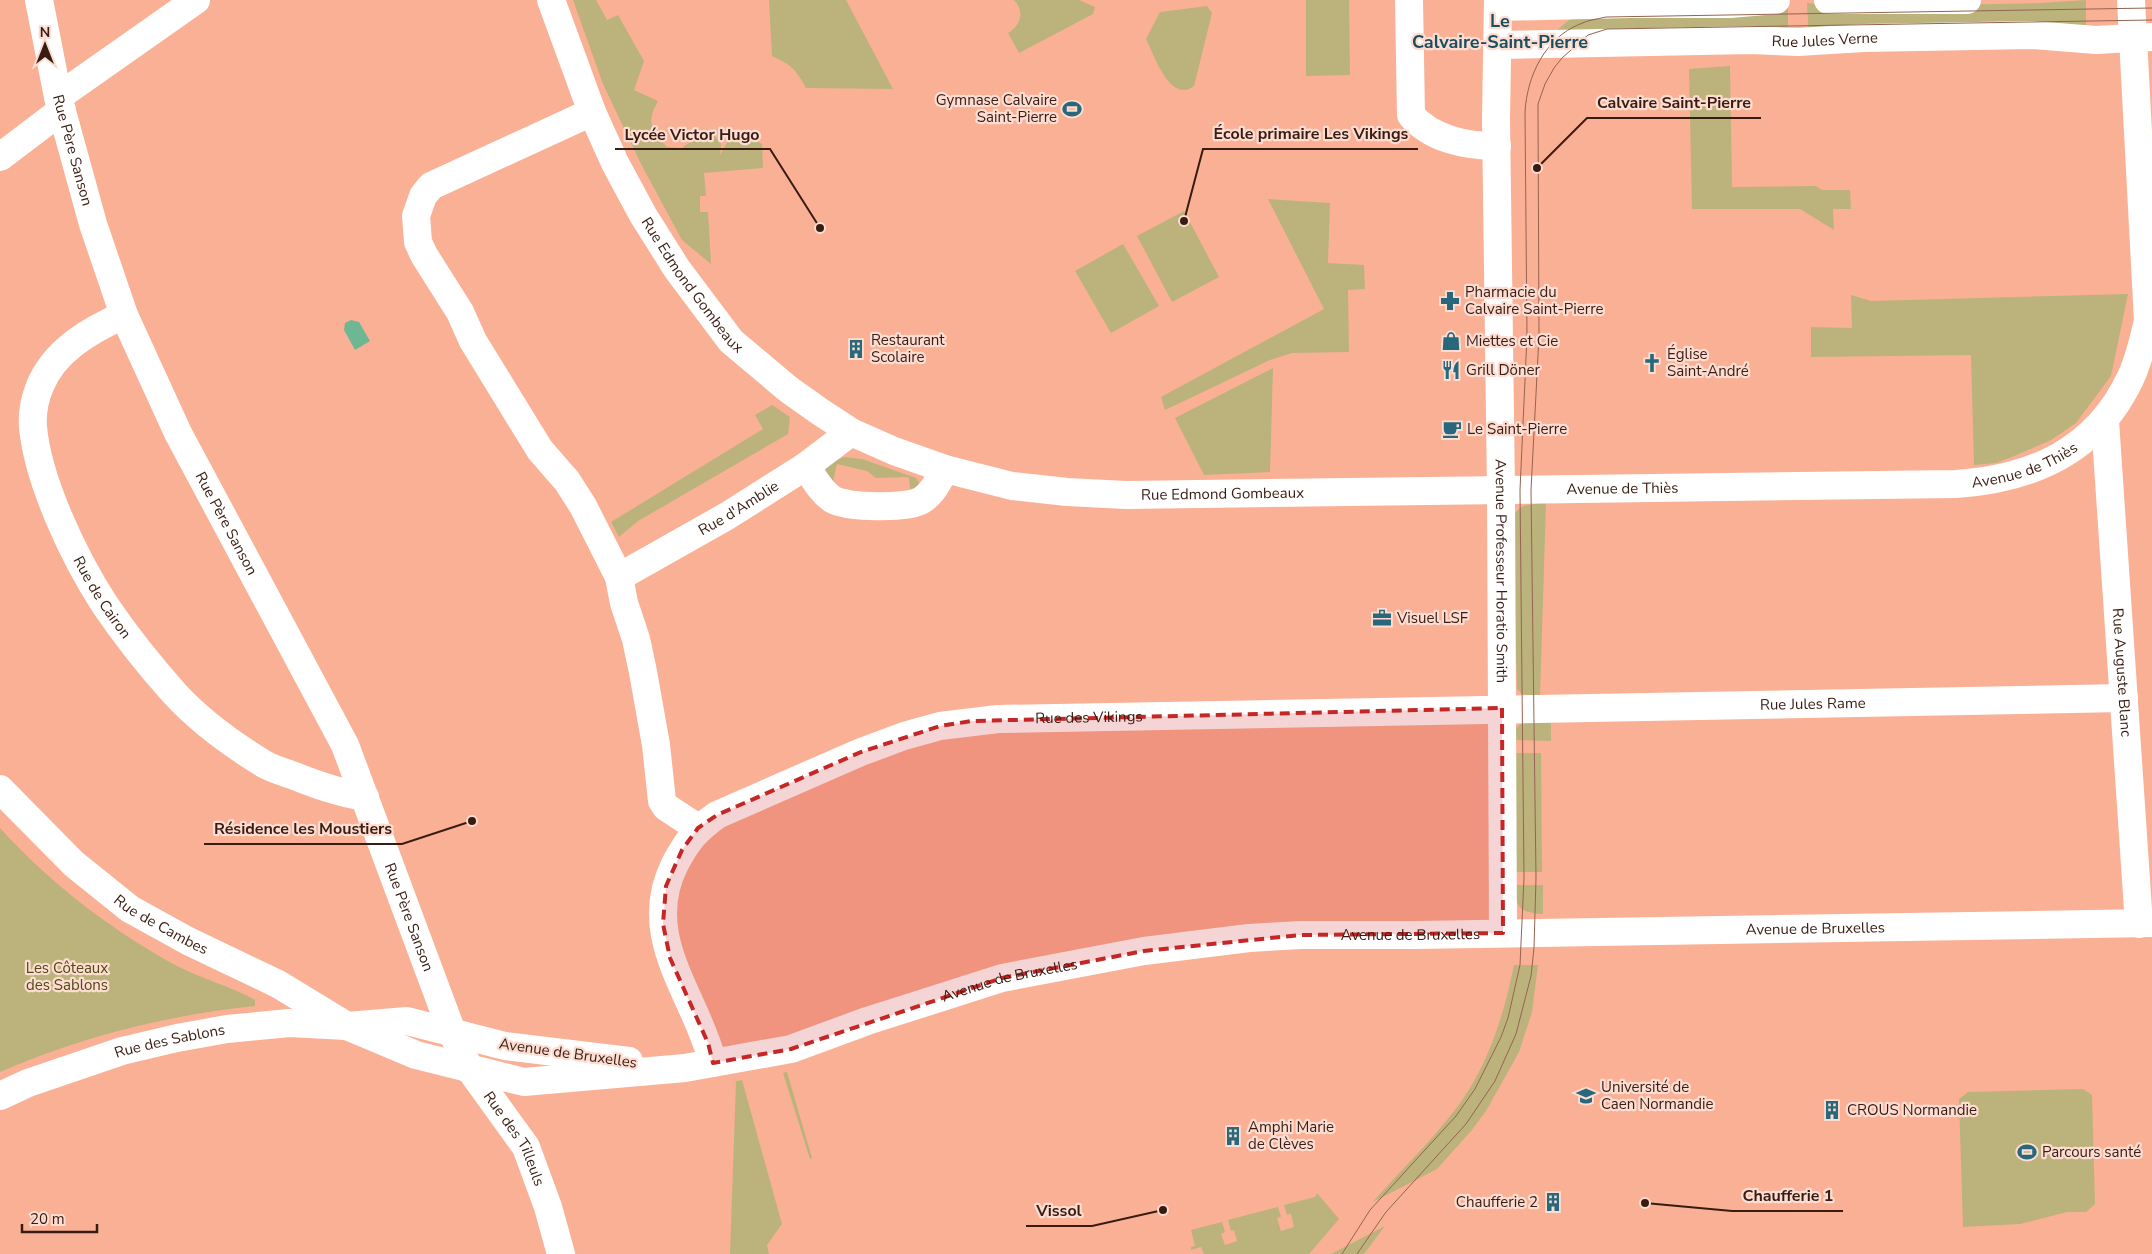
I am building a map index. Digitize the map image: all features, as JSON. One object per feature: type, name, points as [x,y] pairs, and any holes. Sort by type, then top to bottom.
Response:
[{"type":"street","name":"Rue Père Sanson","points":[[39,0],[60,103],[93,224],[124,314],[178,433],[346,745],[452,1032]]},
{"type":"street","points":[[0,157],[60,103],[196,0]]},
{"type":"street","name":"Rue Edmond Gombeaux","points":[[551,0],[592,112],[615,163],[643,215],[677,269],[731,341],[788,390],[851,432],[894,451],[945,469],[1012,486],[1067,492],[1126,495],[1502,490]]},
{"type":"street","points":[[1409,0],[1411,115],[1420,126],[1438,135],[1476,146],[1497,146]]},
{"type":"street","points":[[1498,4],[1630,2],[1730,4],[1776,0]]},
{"type":"street","points":[[1828,0],[1967,0]]},
{"type":"street","name":"Avenue de Thiès","points":[[1502,490],[1956,484],[1984,482],[2011,477],[2046,465],[2077,444],[2104,421],[2130,380],[2138,360],[2148,321],[2149,256],[2143,38],[2131,0]]},
{"type":"street","name":"Avenue Professeur Horatio Smith","points":[[1498,4],[1497,146],[1502,490],[1503,933]]},
{"type":"street","name":"Rue Jules Verne","points":[[1497,45],[1750,40],[1798,42],[1863,38],[2032,35],[2096,40],[2143,38]]},
{"type":"street","points":[[592,112],[431,186],[423,196],[418,208],[415,226],[418,242],[424,255],[460,312],[473,341],[540,450],[567,481],[583,506],[619,577],[624,603],[636,639],[643,672],[656,746],[662,801],[666,807],[698,828],[682,850],[666,886],[663,924],[670,958],[708,1043],[713,1063]]},
{"type":"street","name":"Rue de Cairon","points":[[124,314],[105,323],[56,358],[47,372],[36,398],[32,425],[40,461],[51,498],[72,544],[101,597],[126,634],[177,696],[208,724],[266,765],[340,793],[365,797]]},
{"type":"street","name":"Rue Auguste Blanc","points":[[2104,421],[2124,698],[2145,923]]},
{"type":"street","name":"Rue d'Amblie","points":[[619,577],[727,516],[806,466],[851,432]]},
{"type":"street","points":[[806,466],[820,489],[832,500],[843,505],[891,505],[921,501],[929,495],[945,469]]},
{"type":"street","name":"Rue Jules Rame","points":[[1502,708],[2124,698]]},
{"type":"street","name":"Rue des Vikings","points":[[698,828],[717,816],[861,752],[904,736],[956,724],[998,719],[1502,708]]},
{"type":"street","name":"Rue de Cambes","points":[[0,790],[74,864],[130,909],[188,941],[278,984],[347,1026]]},
{"type":"street","name":"Avenue de Bruxelles","points":[[470,1068],[524,1082],[685,1068],[792,1048],[867,1021],[1002,978],[1136,952],[1249,938],[1300,935],[2145,923]]},
{"type":"street","name":"Rue des Sablons","points":[[0,1096],[28,1083],[122,1051],[227,1029],[289,1023],[347,1026],[407,1021],[452,1032]]},
{"type":"street","name":"Rue des Sablons","points":[[347,1026],[416,1055],[470,1068]]},
{"type":"street","name":"Avenue de Bruxelles","points":[[452,1032],[505,1046],[685,1068]]},
{"type":"street","name":"Rue des Tilleuls","points":[[452,1032],[470,1068],[526,1147],[548,1207],[561,1254]]},
{"type":"highlighted area","points":[[1502,708],[1503,933],[1300,935],[1144,951],[1002,978],[791,1049],[713,1063],[708,1043],[670,958],[663,924],[666,886],[682,850],[698,828],[717,815],[861,752],[940,726],[972,721]]},
{"type":"green space","points":[[573,0],[596,0],[607,20],[618,15],[644,61],[634,90],[658,101],[651,120],[654,131],[667,147],[682,148],[704,132],[713,134],[721,144],[720,155],[729,139],[746,137],[762,144],[763,168],[704,173],[706,196],[700,196],[700,212],[708,212],[711,264],[682,240],[641,164],[603,84]]},
{"type":"green space","points":[[769,0],[846,0],[893,89],[806,88],[792,68],[772,56]]},
{"type":"green space","points":[[1014,0],[1079,0],[1095,7],[1093,14],[1019,53],[1008,33],[1016,26],[1020,18],[1020,9]]},
{"type":"green space","points":[[1306,0],[1349,0],[1350,75],[1306,76]]},
{"type":"green space","points":[[2086,0],[2086,34],[1809,38],[1807,3],[1849,7],[2041,3]]},
{"type":"green space","points":[[1788,4],[1788,38],[1550,36],[1569,20],[1587,14]]},
{"type":"green space","points":[[1207,6],[1212,13],[1194,86],[1185,90],[1178,88],[1170,83],[1158,66],[1146,39],[1160,12]]},
{"type":"green space","points":[[1730,66],[1732,187],[1816,186],[1822,190],[1850,190],[1851,209],[1833,209],[1834,230],[1800,209],[1692,209],[1689,69]]},
{"type":"green space","points":[[1268,199],[1330,203],[1328,263],[1364,265],[1365,289],[1348,290],[1349,352],[1292,353],[1270,360],[1165,410],[1161,397],[1324,309]]},
{"type":"green space","points":[[1184,211],[1219,277],[1172,302],[1137,236]]},
{"type":"green space","points":[[1123,244],[1159,306],[1111,333],[1075,271]]},
{"type":"green space","points":[[2128,294],[2111,376],[2076,423],[2051,440],[1996,463],[1974,465],[1971,355],[1811,357],[1811,327],[1852,328],[1851,295],[1871,301]]},
{"type":"green space","points":[[1273,368],[1270,472],[1204,475],[1175,418]]},
{"type":"green space","points":[[772,405],[790,417],[788,434],[638,521],[619,537],[611,522],[763,429],[755,415]]},
{"type":"green space","points":[[845,457],[862,459],[916,478],[919,483],[917,487],[910,489],[909,478],[907,477],[876,478],[867,471],[837,464],[832,485],[824,472],[826,464]]},
{"type":"green space","points":[[1546,502],[1540,697],[1522,694],[1517,689],[1512,515],[1523,506]]},
{"type":"green space","points":[[1551,719],[1551,741],[1512,740],[1514,733],[1521,724],[1531,720]]},
{"type":"green space","points":[[1512,753],[1541,753],[1542,872],[1513,872]]},
{"type":"green space","name":"Les Côteaux des Sablons","points":[[0,828],[61,887],[105,921],[177,966],[255,1000],[255,1006],[189,1015],[125,1029],[62,1048],[0,1072]]},
{"type":"green space","points":[[1513,885],[1543,885],[1543,914],[1529,912],[1520,908]]},
{"type":"green space","points":[[1514,965],[1538,965],[1532,1012],[1519,1052],[1486,1111],[1437,1169],[1373,1202],[1436,1133],[1470,1088],[1492,1044],[1507,997]]},
{"type":"green space","points":[[787,1072],[812,1158],[810,1159],[783,1073]]},
{"type":"green space","points":[[742,1080],[782,1224],[767,1245],[769,1254],[730,1254],[736,1081]]},
{"type":"green space","name":"Parcours santé","points":[[2083,1089],[2092,1095],[2095,1204],[2086,1212],[2067,1212],[2020,1224],[1963,1227],[1959,1099],[1968,1092]]},
{"type":"green space","points":[[1317,1193],[1339,1219],[1309,1254],[1204,1254],[1201,1247],[1191,1250],[1191,1247],[1195,1246],[1191,1230],[1222,1222],[1225,1232],[1221,1234],[1225,1245],[1237,1241],[1234,1230],[1231,1231],[1228,1220],[1278,1207],[1281,1217],[1277,1218],[1281,1231],[1294,1227],[1291,1214],[1287,1215],[1284,1205],[1315,1197]]},
{"type":"green space","points":[[1385,1226],[1364,1254],[1331,1254]]},
{"type":"shaded area","points":[[351,320],[359,322],[370,341],[355,350],[344,330],[345,323]]},
{"type":"tram line","points":[[1342,1254],[1370,1210],[1456,1116],[1475,1089],[1501,1037],[1508,1018],[1520,965],[1524,878],[1520,490],[1527,336],[1525,112],[1530,85],[1540,60],[1557,39],[1568,30],[1580,24],[1606,17],[2152,8]]},
{"type":"tram line","points":[[1357,1254],[1386,1212],[1466,1124],[1495,1081],[1516,1034],[1531,976],[1534,948],[1536,878],[1531,490],[1539,336],[1538,104],[1545,84],[1554,68],[1562,58],[1588,35],[1607,29],[2152,20]]},
{"type":"place","name":"Gymnase Calvaire Saint-Pierre","points":[[1072,109]]},
{"type":"place","name":"Calvaire Saint-Pierre","points":[[1537,168]]},
{"type":"place","name":"École primaire Les Vikings","points":[[1184,221]]},
{"type":"place","name":"Lycée Victor Hugo","points":[[820,228]]},
{"type":"place","name":"Pharmacie du Calvaire Saint-Pierre","points":[[1450,301]]},
{"type":"place","name":"Miettes et Cie","points":[[1451,341]]},
{"type":"place","name":"Restaurant Scolaire","points":[[856,349]]},
{"type":"place","name":"Église Saint-André","points":[[1652,363]]},
{"type":"place","name":"Grill Döner","points":[[1451,370]]},
{"type":"place","name":"Le Saint-Pierre","points":[[1452,429]]},
{"type":"place","name":"Visuel LSF","points":[[1382,618]]},
{"type":"place","name":"Résidence les Moustiers","points":[[472,821]]},
{"type":"place","name":"Université de Caen Normandie","points":[[1586,1096]]},
{"type":"place","name":"CROUS Normandie","points":[[1832,1110]]},
{"type":"place","name":"Amphi Marie de Clèves","points":[[1233,1136]]},
{"type":"place","name":"Parcours santé","points":[[2027,1152]]},
{"type":"place","name":"Chaufferie 2","points":[[1553,1202]]},
{"type":"place","name":"Chaufferie 1","points":[[1645,1203]]},
{"type":"place","name":"Vissol","points":[[1163,1210]]},
{"type":"district","name":"Le Calvaire-Saint-Pierre","points":[[1500,31]]}]
